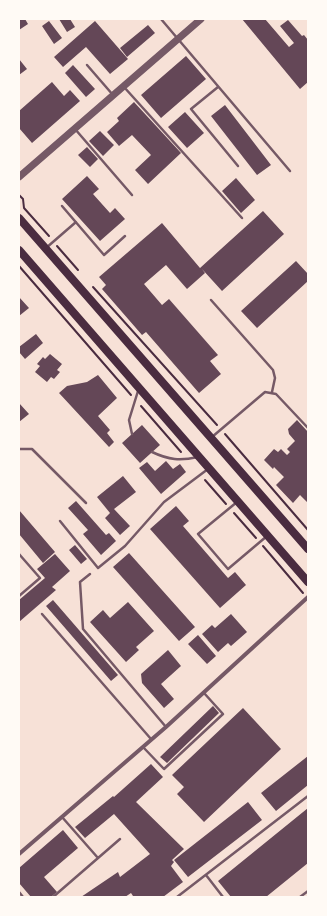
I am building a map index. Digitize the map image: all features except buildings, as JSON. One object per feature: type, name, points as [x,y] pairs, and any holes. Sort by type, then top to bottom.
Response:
[{"type":"main road","points":[[19,218],[308,549]]},
{"type":"main road","points":[[19,250],[208,469],[308,582]]},
{"type":"street","points":[[19,177],[201,19]]},
{"type":"street","points":[[19,854],[166,727],[308,598]]},
{"type":"lane","points":[[161,19],[290,171]]},
{"type":"lane","points":[[88,65],[113,95]]},
{"type":"lane","points":[[123,86],[242,218]]},
{"type":"lane","points":[[218,86],[191,109],[238,166]]},
{"type":"lane","points":[[74,129],[132,195]]},
{"type":"lane","points":[[62,206],[104,255],[125,236]]},
{"type":"lane","points":[[45,248],[76,222]]},
{"type":"lane","points":[[211,300],[273,370],[275,378],[272,392]]},
{"type":"lane","points":[[132,434],[129,420],[140,389]]},
{"type":"lane","points":[[211,438],[265,392],[272,392],[276,394],[308,428]]},
{"type":"lane","points":[[19,449],[32,449],[86,503]]},
{"type":"lane","points":[[152,452],[167,459],[187,460],[199,457]]},
{"type":"lane","points":[[60,521],[98,568],[126,546],[164,502],[208,469]]},
{"type":"lane","points":[[237,501],[198,534],[228,569],[267,536]]},
{"type":"lane","points":[[19,554],[40,578],[19,596]]},
{"type":"lane","points":[[90,574],[80,582],[83,629],[166,727]]},
{"type":"lane","points":[[42,614],[151,739]]},
{"type":"lane","points":[[143,746],[164,769],[223,714],[203,693]]},
{"type":"lane","points":[[176,897],[308,796]]},
{"type":"lane","points":[[62,817],[98,858]]},
{"type":"lane","points":[[52,897],[120,839]]},
{"type":"lane","points":[[206,875],[223,897]]},
{"type":"lane","points":[[300,897],[308,891]]},
{"type":"lane","points":[[19,892],[23,897]]},
{"type":"path","points":[[19,195],[22,199],[24,208],[79,271]]},
{"type":"path","points":[[19,266],[187,460]]},
{"type":"path","points":[[89,282],[221,429],[308,530]]},
{"type":"path","points":[[200,474],[308,598]]}]
